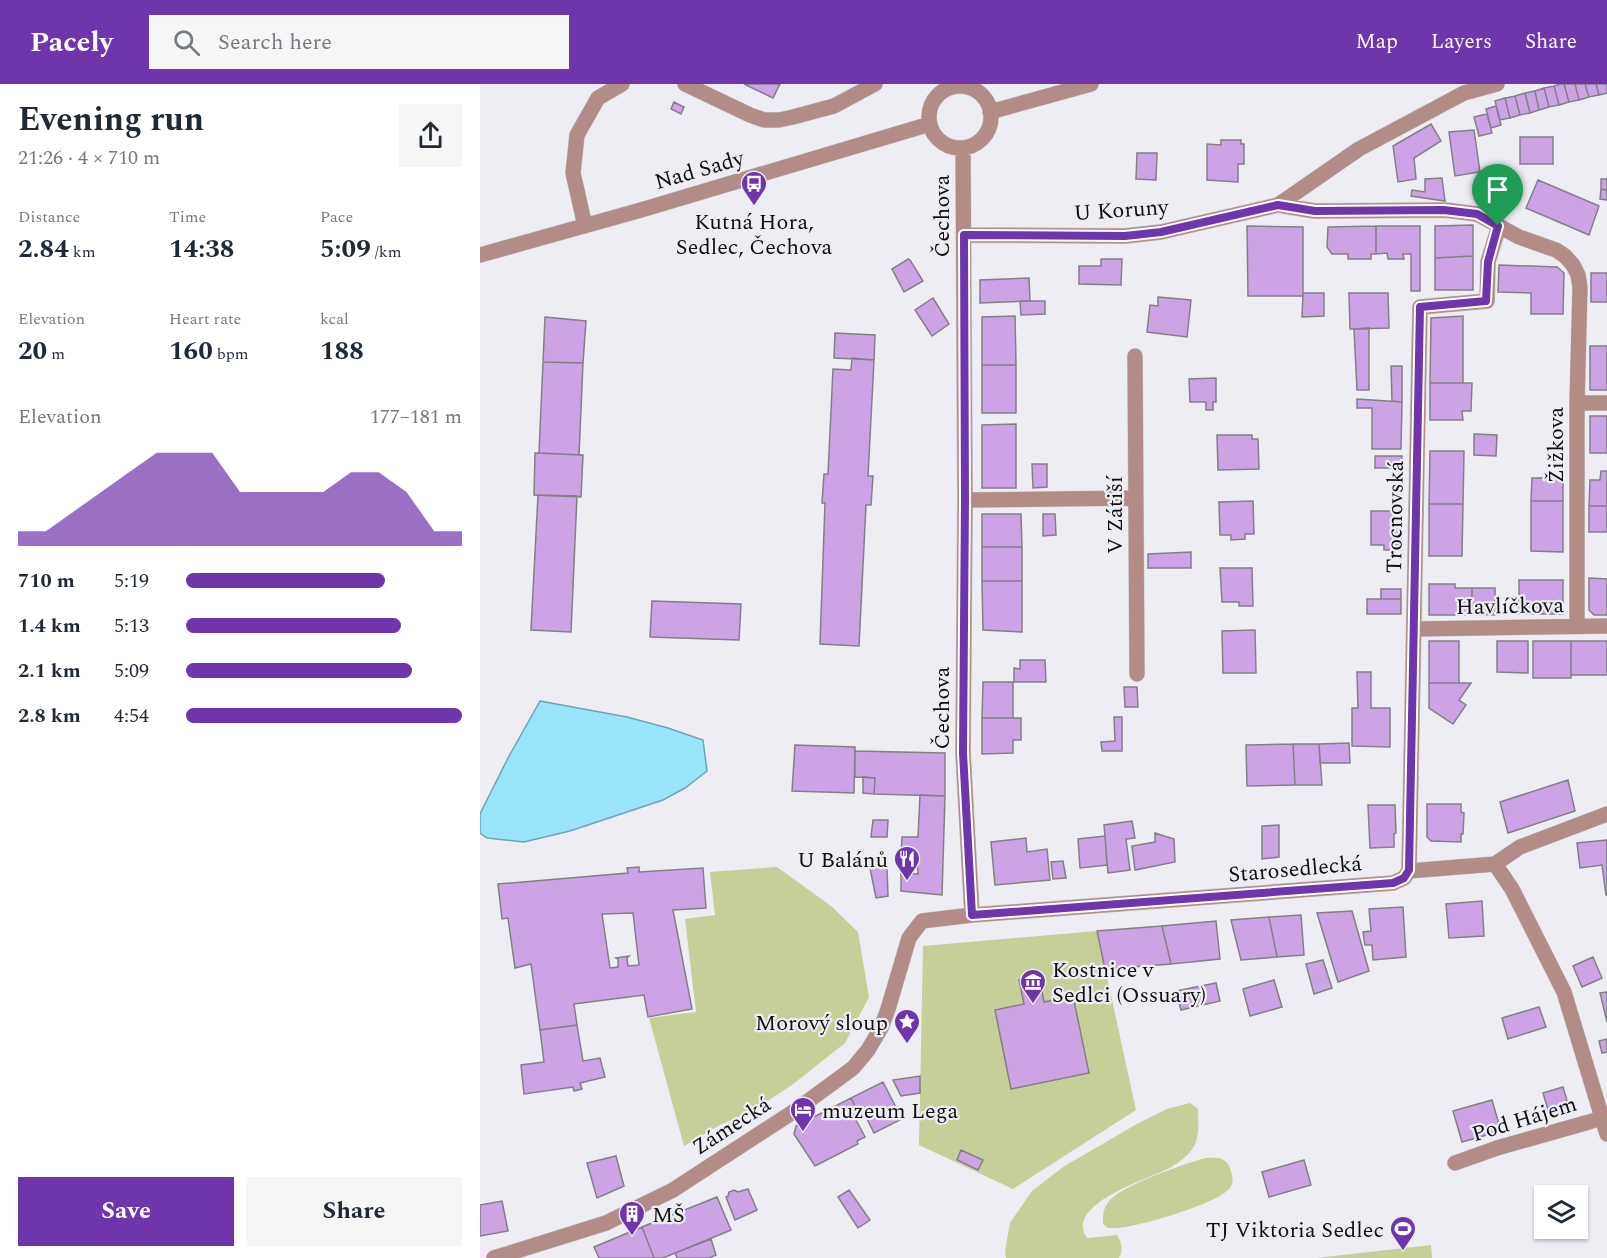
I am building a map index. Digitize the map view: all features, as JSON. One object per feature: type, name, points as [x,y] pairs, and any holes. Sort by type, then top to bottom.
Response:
[{"type":"street","points":[[585,226],[573,172],[577,135],[598,98],[622,84]]},
{"type":"street","points":[[685,84],[764,120],[778,120],[834,106],[875,84]]},
{"type":"street","points":[[990,112],[1090,84]]},
{"type":"street","name":"U Koruny","points":[[964,235],[1125,236],[1161,232],[1278,205],[1359,150],[1464,93],[1497,84]]},
{"type":"street","points":[[958,85],[976,91],[982,96],[990,112],[987,132],[981,140],[963,148],[946,145],[933,133],[930,124],[929,116],[935,99],[942,92],[958,85]]},
{"type":"street","name":"Nad Sady","points":[[480,255],[930,124]]},
{"type":"street","name":"Čechova","points":[[963,148],[965,500],[963,753],[972,915]]},
{"type":"street","name":"U Koruny","points":[[1278,205],[1315,211],[1444,210],[1477,214],[1519,237],[1556,250],[1573,265]]},
{"type":"street","name":"Trocnovská","points":[[1409,870],[1420,307],[1486,301],[1488,262],[1498,226]]},
{"type":"street","name":"Žižkova","points":[[1573,265],[1580,287],[1577,403],[1577,626]]},
{"type":"street","name":"V Zátiší","points":[[1136,356],[1137,674]]},
{"type":"street","points":[[1577,403],[1607,403]]},
{"type":"street","points":[[965,500],[1136,498]]},
{"type":"street","name":"Havlíčkova","points":[[1414,629],[1607,626]]},
{"type":"street","points":[[1607,814],[1520,847],[1495,864],[1512,889],[1564,992],[1604,1117],[1607,1134]]},
{"type":"street","name":"Starosedlecká","points":[[972,915],[1393,883],[1404,878],[1409,870],[1495,864]]},
{"type":"street","name":"Zámecká","points":[[494,1258],[606,1223],[673,1190],[796,1110],[853,1068],[868,1050],[881,1028],[888,1009],[909,938],[922,921],[972,915]]},
{"type":"street","name":"Pod Hájem","points":[[1455,1163],[1497,1148],[1604,1117]]},
{"type":"green space","points":[[777,867],[831,906],[858,932],[869,997],[845,1043],[792,1085],[754,1110],[720,1125],[684,1146],[649,1018],[696,1012],[685,919],[715,915],[710,872]]},
{"type":"green space","points":[[1097,931],[1136,1110],[1013,1189],[919,1145],[923,946]],"holes":[[[1039,976],[1044,1002],[1073,996],[1089,1073],[1024,1004],[1019,980]]]},
{"type":"green space","points":[[1190,1103],[1198,1109],[1198,1133],[1196,1142],[1189,1153],[1170,1168],[1112,1194],[1087,1214],[1083,1226],[1087,1238],[1117,1235],[1121,1247],[1119,1258],[1006,1258],[1010,1223],[1032,1191],[1063,1167],[1135,1125],[1167,1109]]},
{"type":"green space","points":[[1205,1158],[1222,1159],[1229,1166],[1232,1183],[1223,1194],[1181,1212],[1136,1225],[1108,1228],[1103,1224],[1106,1206],[1116,1195],[1154,1176]]},
{"type":"green space","name":"TJ Viktoria Sedlec","points":[[1431,1245],[1432,1258],[1316,1258]]},
{"type":"water","points":[[540,701],[627,717],[703,740],[707,771],[685,788],[663,800],[570,831],[524,842],[487,838],[480,833],[480,814]]},
{"type":"building","points":[[744,84],[780,84],[773,98]]},
{"type":"building","points":[[1564,84],[1569,102],[1559,105],[1554,86]]},
{"type":"building","points":[[1564,84],[1575,84],[1579,100],[1569,102]]},
{"type":"building","points":[[1575,84],[1585,84],[1589,97],[1579,100]]},
{"type":"building","points":[[1585,84],[1596,84],[1599,95],[1589,97]]},
{"type":"building","points":[[1596,84],[1607,84],[1607,93],[1599,95]]},
{"type":"building","points":[[1554,86],[1559,105],[1549,107],[1544,88]]},
{"type":"building","points":[[1544,88],[1549,107],[1539,110],[1535,91]]},
{"type":"building","points":[[1535,91],[1539,110],[1530,113],[1525,93]]},
{"type":"building","points":[[1525,93],[1530,113],[1520,115],[1515,96]]},
{"type":"building","points":[[1515,96],[1520,115],[1510,118],[1505,98]]},
{"type":"building","points":[[1505,98],[1510,118],[1500,120],[1495,101]]},
{"type":"building","points":[[674,102],[684,107],[681,114],[671,109]]},
{"type":"building","points":[[1496,106],[1501,125],[1491,128],[1486,109]]},
{"type":"building","points":[[1487,114],[1492,133],[1479,136],[1474,117]]},
{"type":"building","points":[[1431,124],[1441,141],[1414,158],[1416,179],[1398,182],[1393,146]]},
{"type":"building","points":[[1474,130],[1480,172],[1455,176],[1449,132]]},
{"type":"building","points":[[1520,137],[1553,137],[1553,164],[1520,164]]},
{"type":"building","points":[[1221,140],[1241,140],[1241,144],[1244,144],[1244,164],[1238,164],[1238,182],[1207,180],[1207,144],[1221,145]]},
{"type":"building","points":[[1137,153],[1157,153],[1156,180],[1136,179]]},
{"type":"building","points":[[1442,178],[1445,201],[1411,196],[1412,190],[1425,192],[1425,179]]},
{"type":"building","points":[[1601,179],[1607,179],[1607,190],[1601,189]]},
{"type":"building","points":[[1538,180],[1599,206],[1589,235],[1526,208]]},
{"type":"building","points":[[1601,189],[1607,190],[1607,200],[1600,199]]},
{"type":"building","points":[[1473,225],[1473,256],[1435,258],[1435,226]]},
{"type":"building","points":[[1247,226],[1303,227],[1303,296],[1248,296]]},
{"type":"building","points":[[1376,226],[1376,254],[1371,254],[1371,259],[1348,259],[1348,254],[1332,254],[1327,247],[1328,227]]},
{"type":"building","points":[[1376,226],[1420,226],[1420,291],[1411,291],[1411,254],[1403,254],[1404,259],[1388,259],[1387,253],[1376,254]]},
{"type":"building","points":[[1473,256],[1473,290],[1435,290],[1435,258]]},
{"type":"building","points":[[908,259],[923,281],[904,292],[892,269]]},
{"type":"building","points":[[1101,259],[1122,259],[1121,285],[1079,284],[1079,266],[1101,266]]},
{"type":"building","points":[[1499,265],[1557,267],[1564,273],[1563,314],[1531,314],[1531,293],[1498,292]]},
{"type":"building","points":[[1591,273],[1607,273],[1607,302],[1591,302]]},
{"type":"building","points":[[1029,278],[1030,301],[980,303],[980,280]]},
{"type":"building","points":[[1303,293],[1324,293],[1324,316],[1302,317]]},
{"type":"building","points":[[1349,293],[1388,293],[1389,328],[1350,329]]},
{"type":"building","points":[[1158,297],[1191,300],[1187,337],[1147,332],[1150,305],[1158,306]]},
{"type":"building","points":[[933,298],[949,324],[932,336],[915,310]]},
{"type":"building","points":[[1020,301],[1045,301],[1045,314],[1021,315]]},
{"type":"building","points":[[1015,316],[1016,365],[982,365],[982,317]]},
{"type":"building","points":[[1463,316],[1463,383],[1430,383],[1431,318]]},
{"type":"building","points":[[545,317],[586,321],[583,363],[543,362]]},
{"type":"building","points":[[1369,328],[1369,390],[1357,390],[1354,329]]},
{"type":"building","points":[[835,333],[875,335],[874,360],[834,358]]},
{"type":"building","points":[[1590,346],[1607,346],[1607,390],[1590,390]]},
{"type":"building","points":[[852,358],[874,360],[868,476],[873,476],[871,505],[866,505],[859,646],[820,644],[825,503],[822,503],[824,474],[828,474],[833,369],[851,370]]},
{"type":"building","points":[[543,362],[583,363],[579,455],[539,453]]},
{"type":"building","points":[[982,365],[1016,365],[1016,413],[982,413]]},
{"type":"building","points":[[1391,366],[1402,366],[1402,402],[1392,401]]},
{"type":"building","points":[[1216,378],[1216,402],[1213,402],[1213,410],[1206,410],[1206,402],[1190,402],[1189,379]]},
{"type":"building","points":[[1430,383],[1472,383],[1471,411],[1462,411],[1463,420],[1430,420]]},
{"type":"building","points":[[1357,399],[1402,402],[1401,449],[1372,449],[1372,408],[1357,408]]},
{"type":"building","points":[[1590,416],[1607,416],[1607,453],[1590,453]]},
{"type":"building","points":[[1016,424],[1016,488],[982,488],[982,425]]},
{"type":"building","points":[[1474,434],[1497,435],[1496,456],[1474,455]]},
{"type":"building","points":[[1217,435],[1252,435],[1252,439],[1258,439],[1259,469],[1218,470]]},
{"type":"building","points":[[1430,451],[1464,451],[1463,504],[1429,504]]},
{"type":"building","points":[[535,453],[583,455],[581,497],[534,495]]},
{"type":"building","points":[[1375,456],[1402,456],[1401,468],[1375,468]]},
{"type":"building","points":[[1032,464],[1047,464],[1047,487],[1033,488]]},
{"type":"building","points":[[1601,471],[1607,471],[1607,506],[1589,506],[1590,480],[1600,480]]},
{"type":"building","points":[[1532,478],[1563,478],[1563,501],[1531,501]]},
{"type":"building","points":[[538,495],[577,496],[571,632],[531,630]]},
{"type":"building","points":[[1253,501],[1254,534],[1245,534],[1245,539],[1231,540],[1231,535],[1220,535],[1219,502]]},
{"type":"building","points":[[1531,501],[1563,501],[1563,552],[1531,551]]},
{"type":"building","points":[[1429,504],[1463,504],[1462,556],[1429,556]]},
{"type":"building","points":[[1589,506],[1607,506],[1607,532],[1589,532]]},
{"type":"building","points":[[1371,511],[1402,511],[1401,545],[1396,545],[1395,550],[1384,550],[1384,545],[1371,545]]},
{"type":"building","points":[[982,514],[1021,514],[1022,547],[982,547]]},
{"type":"building","points":[[1043,514],[1055,514],[1056,535],[1043,536]]},
{"type":"building","points":[[982,547],[1022,547],[1022,581],[982,581]]},
{"type":"building","points":[[1191,552],[1191,568],[1148,568],[1148,554]]},
{"type":"building","points":[[1220,568],[1252,568],[1253,606],[1239,606],[1239,602],[1222,602]]},
{"type":"building","points":[[1589,578],[1607,579],[1607,615],[1594,615],[1589,610]]},
{"type":"building","points":[[1519,580],[1563,580],[1563,614],[1519,614]]},
{"type":"building","points":[[982,581],[1022,581],[1022,632],[983,630]]},
{"type":"building","points":[[1429,584],[1455,584],[1455,588],[1472,588],[1472,615],[1429,615]]},
{"type":"building","points":[[1472,588],[1495,588],[1495,615],[1472,614]]},
{"type":"building","points":[[1381,589],[1401,589],[1401,599],[1381,599]]},
{"type":"building","points":[[1367,599],[1401,599],[1401,614],[1367,614]]},
{"type":"building","points":[[652,601],[741,604],[739,640],[650,637]]},
{"type":"building","points":[[1255,630],[1256,673],[1223,673],[1222,631]]},
{"type":"building","points":[[1429,641],[1459,641],[1459,683],[1429,683]]},
{"type":"building","points":[[1497,641],[1528,641],[1528,673],[1497,672]]},
{"type":"building","points":[[1533,641],[1571,641],[1571,678],[1533,678]]},
{"type":"building","points":[[1571,641],[1607,641],[1607,675],[1571,675]]},
{"type":"building","points":[[1020,660],[1045,660],[1046,682],[1014,682],[1014,668],[1020,669]]},
{"type":"building","points":[[1357,672],[1371,672],[1371,708],[1390,708],[1390,747],[1352,746],[1352,708],[1358,708]]},
{"type":"building","points":[[983,682],[1013,682],[1013,718],[982,718]]},
{"type":"building","points":[[1429,683],[1471,683],[1459,700],[1466,705],[1453,724],[1429,708]]},
{"type":"building","points":[[1124,687],[1137,687],[1138,707],[1125,707]]},
{"type":"building","points":[[1114,717],[1122,717],[1122,751],[1102,751],[1101,742],[1115,741]]},
{"type":"building","points":[[982,718],[1021,718],[1021,740],[1013,740],[1013,753],[982,754]]},
{"type":"building","points":[[1349,743],[1350,763],[1320,763],[1319,744]]},
{"type":"building","points":[[1293,744],[1295,785],[1247,786],[1246,745]]},
{"type":"building","points":[[1293,744],[1319,744],[1322,785],[1295,785]]},
{"type":"building","points":[[795,745],[855,747],[854,793],[792,791]]},
{"type":"building","points":[[855,751],[945,753],[945,796],[874,794],[875,778],[855,777]]},
{"type":"building","points":[[863,777],[875,778],[874,794],[863,793]]},
{"type":"building","points":[[1568,780],[1575,811],[1508,833],[1500,802]]},
{"type":"building","points":[[920,795],[945,796],[942,895],[901,891],[901,873],[918,874],[917,855],[901,855],[902,837],[918,837]]},
{"type":"building","points":[[1427,804],[1461,804],[1461,812],[1464,813],[1461,842],[1431,841],[1427,837]]},
{"type":"building","points":[[1368,805],[1395,805],[1394,847],[1370,848]]},
{"type":"building","points":[[873,820],[888,820],[887,837],[871,837]]},
{"type":"building","points":[[1132,821],[1135,838],[1126,839],[1130,870],[1108,873],[1104,825]]},
{"type":"building","points":[[1279,825],[1279,857],[1262,859],[1262,826]]},
{"type":"building","points":[[1155,833],[1174,839],[1175,862],[1135,870],[1132,846],[1155,842]]},
{"type":"building","points":[[1105,836],[1107,865],[1080,868],[1078,839]]},
{"type":"building","points":[[1026,838],[1027,852],[1047,849],[1050,880],[995,885],[991,842]]},
{"type":"building","points":[[1607,840],[1606,895],[1602,865],[1580,868],[1577,843]]},
{"type":"building","points":[[1063,861],[1066,878],[1053,879],[1051,862]]},
{"type":"building","points":[[639,867],[639,872],[703,868],[706,908],[673,910],[692,1009],[648,1017],[644,995],[574,1004],[577,1025],[540,1030],[531,964],[515,968],[508,918],[502,919],[498,884],[628,873],[627,868]],"holes":[[[633,913],[639,965],[628,966],[629,956],[616,958],[618,967],[610,968],[602,914]]]},
{"type":"building","points":[[870,868],[887,868],[888,896],[876,898]]},
{"type":"building","points":[[1482,901],[1484,936],[1449,938],[1446,904]]},
{"type":"building","points":[[1403,907],[1406,957],[1373,960],[1372,945],[1365,945],[1363,932],[1371,931],[1369,909]]},
{"type":"building","points":[[1352,911],[1369,971],[1338,982],[1317,913]]},
{"type":"building","points":[[1301,915],[1304,955],[1277,957],[1269,917]]},
{"type":"building","points":[[1269,917],[1277,957],[1241,960],[1231,920]]},
{"type":"building","points":[[1216,921],[1220,959],[1171,964],[1162,926]]},
{"type":"building","points":[[1162,926],[1171,964],[1105,969],[1097,931]]},
{"type":"building","points":[[1593,957],[1602,978],[1582,987],[1573,966]]},
{"type":"building","points":[[1323,960],[1332,988],[1314,994],[1306,964]]},
{"type":"building","points":[[1039,975],[1044,1002],[1073,996],[1089,1073],[1011,1089],[995,1010],[1024,1004],[1019,980]]},
{"type":"building","points":[[1274,980],[1282,1007],[1250,1016],[1243,989]]},
{"type":"building","points":[[1216,983],[1220,1001],[1181,1010],[1176,991]]},
{"type":"building","points":[[1607,992],[1607,1022],[1600,993]]},
{"type":"building","points":[[1539,1007],[1546,1027],[1508,1039],[1502,1018]]},
{"type":"building","points":[[577,1025],[583,1061],[600,1058],[605,1077],[580,1083],[582,1089],[574,1091],[573,1087],[524,1094],[521,1065],[544,1062],[540,1030]]},
{"type":"building","points":[[1607,1039],[1607,1052],[1602,1053],[1599,1041]]},
{"type":"building","points":[[920,1076],[920,1093],[901,1096],[893,1080]]},
{"type":"building","points":[[883,1082],[902,1119],[874,1133],[865,1115],[861,1118],[851,1098]]},
{"type":"building","points":[[1563,1087],[1570,1111],[1550,1117],[1543,1093]]},
{"type":"building","points":[[851,1098],[861,1118],[856,1120],[865,1137],[857,1141],[858,1144],[815,1166],[794,1134],[796,1126]]},
{"type":"building","points":[[1492,1100],[1501,1131],[1462,1142],[1453,1111]]},
{"type":"building","points":[[961,1150],[983,1160],[978,1170],[957,1160]]},
{"type":"building","points":[[616,1156],[624,1186],[597,1198],[587,1163]]},
{"type":"building","points":[[1304,1160],[1311,1185],[1269,1197],[1262,1172]]},
{"type":"building","points":[[748,1189],[757,1210],[735,1220],[726,1197],[734,1190],[738,1192]]},
{"type":"building","points":[[849,1190],[870,1220],[858,1228],[838,1197]]},
{"type":"building","points":[[717,1197],[731,1230],[663,1258],[654,1258],[642,1227]]},
{"type":"building","points":[[502,1201],[508,1231],[480,1236],[480,1205]]},
{"type":"building","name":"MŠ","points":[[642,1227],[654,1258],[599,1258],[594,1247]]},
{"type":"building","points":[[711,1239],[716,1255],[709,1258],[677,1258],[675,1253]]},
{"type":"place","name":"Kutná Hora, Sedlec, Čechova","points":[[754,207]]},
{"type":"place","name":"U Balánů","points":[[907,882]]},
{"type":"place","name":"Kostnice v Sedlci (Ossuary)","points":[[1033,1005]]},
{"type":"place","name":"Morový sloup","points":[[907,1045]]},
{"type":"place","name":"muzeum Lega","points":[[803,1133]]},
{"type":"place","name":"MŠ","points":[[632,1237]]},
{"type":"place","name":"TJ Viktoria Sedlec","points":[[1403,1252]]},
{"type":"route","points":[[1278,205],[1315,211],[1444,210],[1477,214],[1498,226],[1488,262],[1486,301],[1420,307],[1409,870],[1404,878],[1393,883],[997,915],[972,915],[963,753],[964,235],[1125,236],[1161,232],[1278,205]]}]
